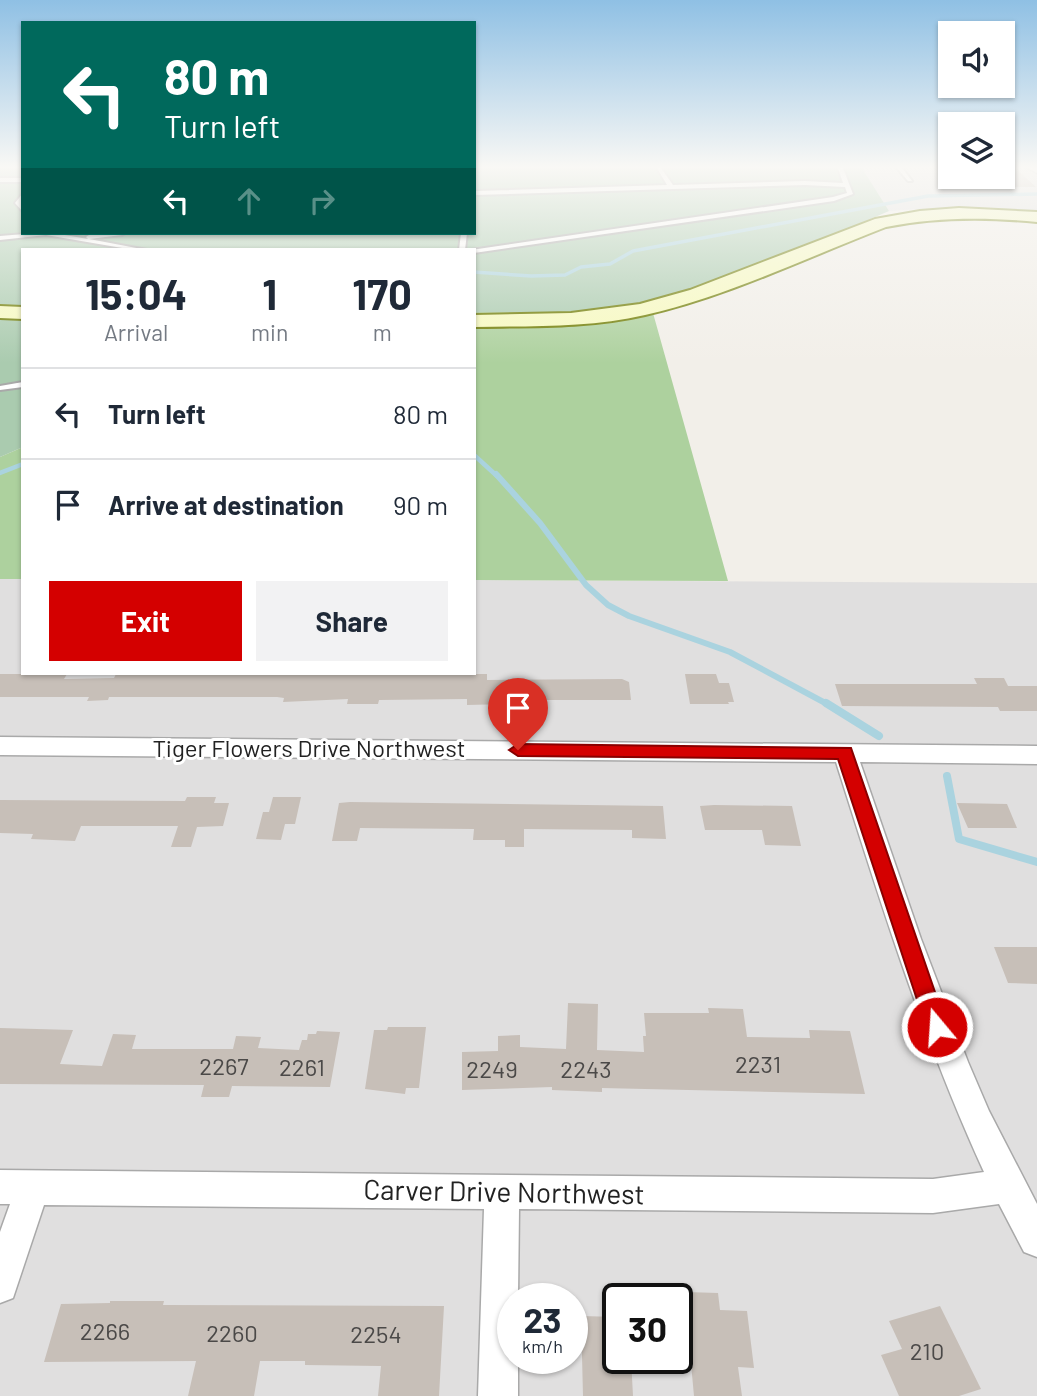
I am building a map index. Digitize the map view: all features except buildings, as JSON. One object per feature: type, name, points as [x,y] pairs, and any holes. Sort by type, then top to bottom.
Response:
[{"type":"main road","points":[[476,321],[571,319],[642,310],[698,294],[855,233]]},
{"type":"main road","points":[[0,312],[21,313]]},
{"type":"street","name":"Tiger Flowers Drive Northwest","points":[[0,746],[1037,755]]},
{"type":"street","points":[[845,753],[937,1027],[1006,1186],[1037,1239]]},
{"type":"street","name":"Carver Drive Northwest","points":[[17,1187],[933,1196],[1006,1186]]},
{"type":"street","points":[[0,1285],[17,1187]]},
{"type":"street","points":[[498,1396],[502,1192]]},
{"type":"lane","points":[[476,251],[600,233]]},
{"type":"lane","points":[[0,237],[22,235]]},
{"type":"lane","points":[[55,235],[132,248]]},
{"type":"lane","points":[[78,239],[107,235]]},
{"type":"lane","points":[[0,388],[21,384]]},
{"type":"shaded area","points":[[0,579],[21,579],[21,675],[476,675],[476,580],[1037,583],[1037,1396],[0,1396]]},
{"type":"green space","points":[[0,233],[838,233],[653,313],[476,312],[476,248],[21,248],[21,448],[0,457]]},
{"type":"green space","points":[[476,312],[653,313],[728,581],[476,580]]},
{"type":"green space","points":[[21,448],[21,579],[0,579],[0,457]]},
{"type":"waterway","points":[[476,272],[565,275],[581,267],[610,264],[633,251],[729,233]]},
{"type":"waterway","points":[[476,457],[497,476]]},
{"type":"waterway","points":[[0,473],[21,465]]},
{"type":"waterway","points":[[496,474],[540,523],[586,585],[608,605],[629,616],[730,652],[829,705]]},
{"type":"waterway","points":[[826,703],[879,736]]},
{"type":"waterway","points":[[947,776],[959,839],[1037,862]]},
{"type":"route","points":[[518,750],[845,753],[937,1027]]}]
